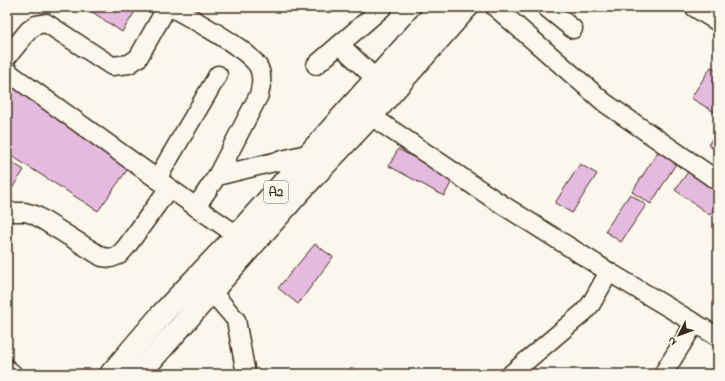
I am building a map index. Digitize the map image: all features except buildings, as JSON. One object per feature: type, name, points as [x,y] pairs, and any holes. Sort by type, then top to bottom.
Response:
[{"type":"highway","name":"A2","points":[[111,374],[163,313],[238,235],[440,7]]},
{"type":"highway","name":"A2","points":[[139,374],[300,191],[371,116],[467,7]]},
{"type":"street","points":[[7,57],[29,30],[36,25],[46,23],[112,66],[129,64],[138,58],[167,7]]},
{"type":"street","points":[[171,7],[243,51],[254,60],[260,69],[262,81],[259,95],[217,176],[196,207]]},
{"type":"street","points":[[316,65],[383,7]]},
{"type":"street","points":[[495,7],[605,103],[718,181]]},
{"type":"street","points":[[546,7],[573,29]]},
{"type":"street","points":[[694,7],[718,22]]},
{"type":"street","points":[[340,45],[376,79]]},
{"type":"street","points":[[7,70],[196,207],[238,235]]},
{"type":"street","points":[[7,212],[25,212],[35,215],[102,257],[111,258],[119,255],[127,246],[163,183],[218,75]]},
{"type":"street","points":[[371,116],[496,200],[609,272],[718,337]]},
{"type":"street","points":[[217,176],[311,153]]},
{"type":"street","points":[[511,374],[584,312],[591,304],[609,272]]},
{"type":"street","points":[[212,292],[236,320],[246,374]]},
{"type":"street","points":[[663,374],[695,322]]},
{"type":"street","points":[[7,369],[13,374]]}]
